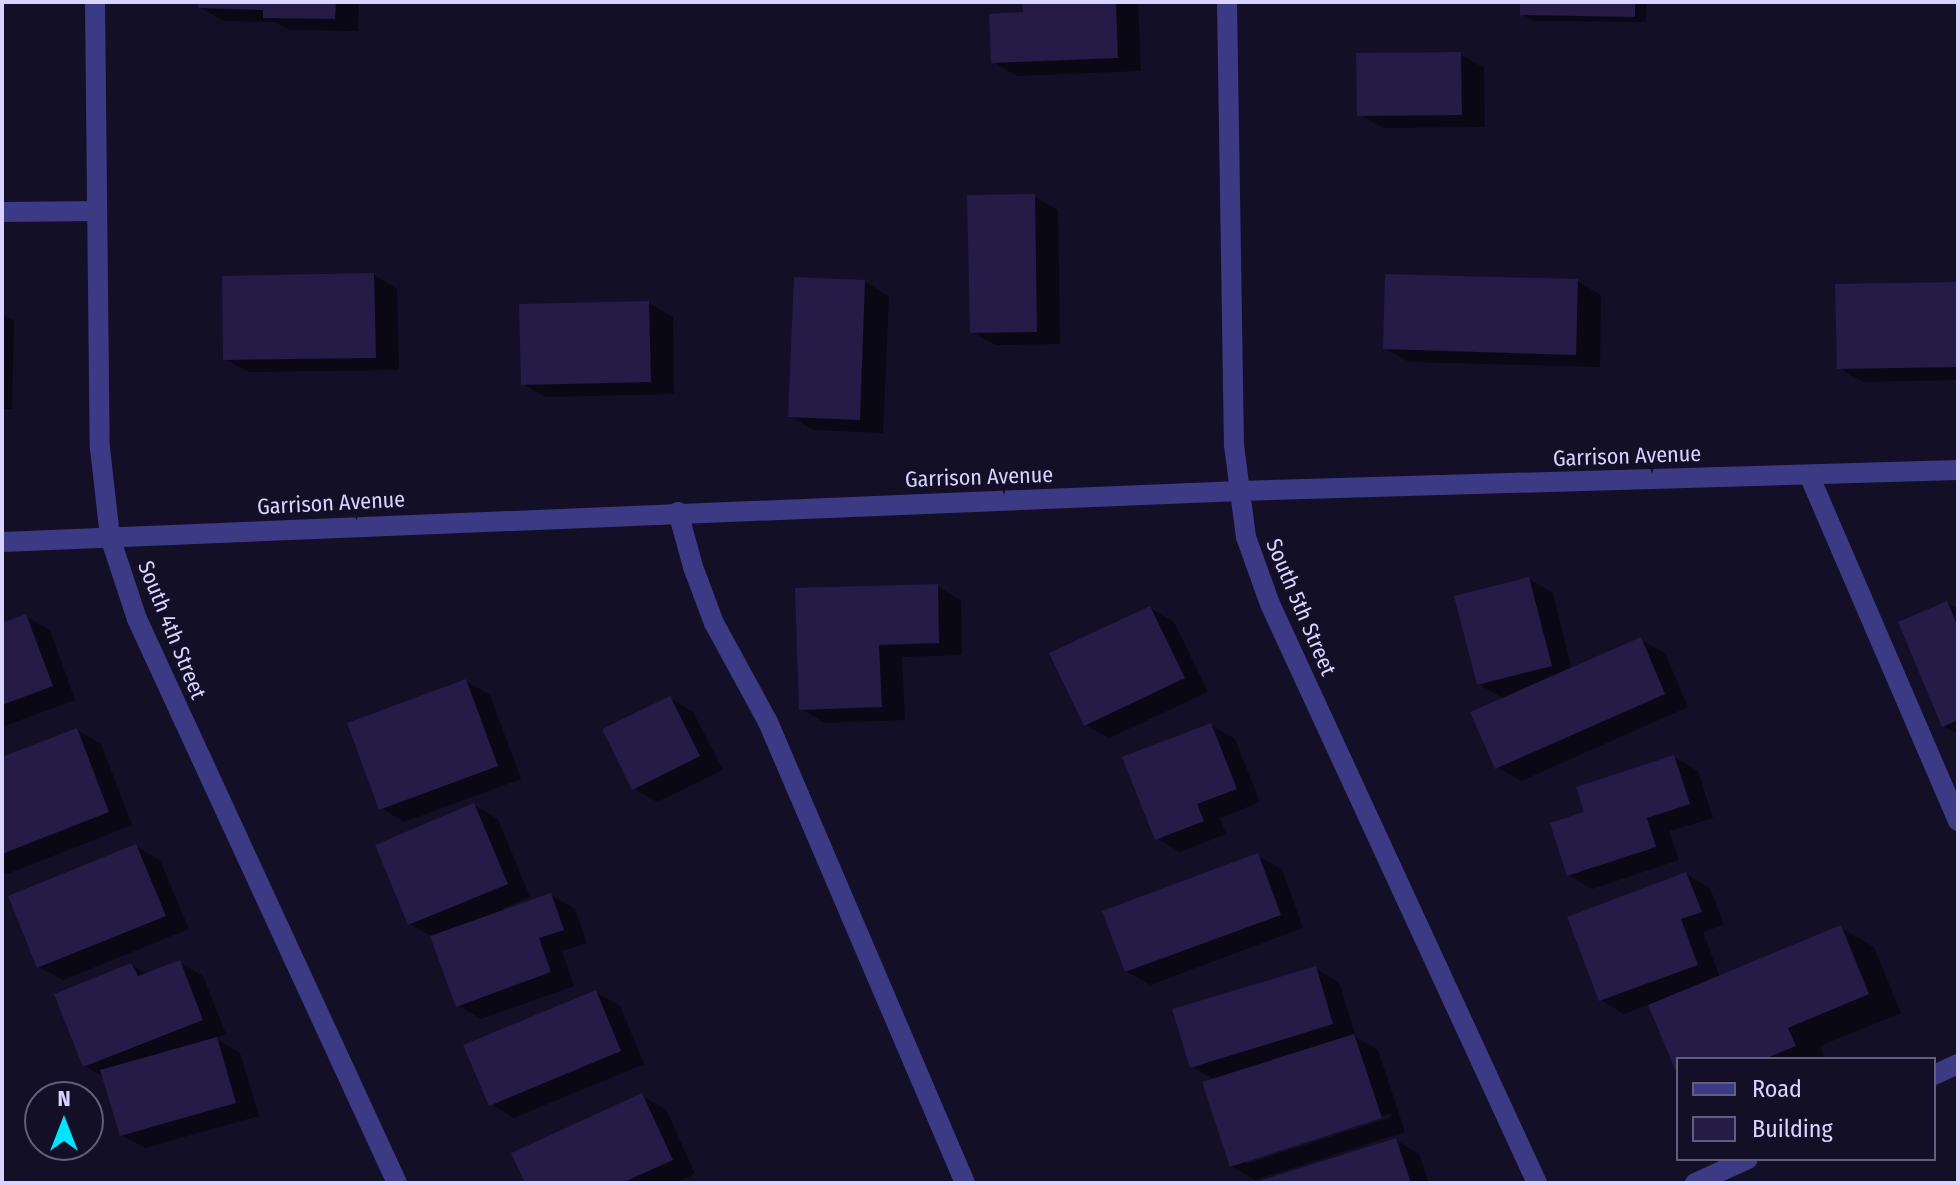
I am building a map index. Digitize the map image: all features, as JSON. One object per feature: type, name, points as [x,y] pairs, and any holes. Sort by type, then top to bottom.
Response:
[{"type":"street","name":"South 4th Street","points":[[95,2],[100,448],[110,537],[137,619],[397,1183]]},
{"type":"street","name":"South 5th Street","points":[[1227,2],[1234,445],[1246,537],[1270,604],[1537,1183]]},
{"type":"street","points":[[2,212],[97,211]]},
{"type":"street","name":"Garrison Avenue","points":[[2,542],[1240,491],[1958,470]]},
{"type":"street","points":[[1809,475],[1958,821]]},
{"type":"street","points":[[678,512],[693,567],[714,623],[768,722],[965,1183]]},
{"type":"street","points":[[1936,1074],[1958,1064]]},
{"type":"street","points":[[1695,1183],[1744,1161]]},
{"type":"building","points":[[198,2],[336,2],[335,19],[263,18],[263,10],[198,8]]},
{"type":"building","points":[[1022,2],[1116,2],[1118,58],[991,63],[989,14],[1023,12]]},
{"type":"building","points":[[1520,2],[1635,2],[1635,17],[1520,15]]},
{"type":"building","points":[[1461,52],[1462,115],[1357,116],[1356,53]]},
{"type":"building","points":[[1035,194],[1037,332],[970,333],[967,195]]},
{"type":"building","points":[[374,273],[376,358],[223,360],[222,276]]},
{"type":"building","points":[[1385,274],[1578,279],[1576,355],[1383,349]]},
{"type":"building","points":[[794,277],[865,280],[860,420],[788,417]]},
{"type":"building","points":[[1958,282],[1958,367],[1837,369],[1835,284]]},
{"type":"building","points":[[649,301],[651,382],[521,385],[519,304]]},
{"type":"building","points":[[1529,577],[1552,666],[1477,685],[1454,596]]},
{"type":"building","points":[[938,584],[939,643],[879,645],[882,707],[799,710],[795,588]]},
{"type":"building","points":[[1947,601],[1958,627],[1958,720],[1942,727],[1898,622]]},
{"type":"building","points":[[1150,606],[1185,678],[1084,726],[1049,653]]},
{"type":"building","points":[[26,614],[53,686],[2,705],[2,623]]},
{"type":"building","points":[[1641,637],[1665,694],[1495,769],[1470,712]]},
{"type":"building","points":[[466,679],[498,766],[379,810],[347,723]]},
{"type":"building","points":[[670,696],[700,756],[632,790],[602,729]]},
{"type":"building","points":[[1211,723],[1237,789],[1197,804],[1204,821],[1155,840],[1122,757]]},
{"type":"building","points":[[77,728],[109,812],[2,854],[2,757]]},
{"type":"building","points":[[1674,755],[1690,804],[1647,818],[1656,847],[1567,876],[1550,823],[1584,812],[1576,787]]},
{"type":"building","points":[[474,803],[508,884],[408,925],[375,845]]},
{"type":"building","points":[[136,844],[166,916],[37,968],[8,896]]},
{"type":"building","points":[[1258,853],[1281,915],[1125,972],[1102,911]]},
{"type":"building","points":[[1686,872],[1702,912],[1681,919],[1698,965],[1599,1001],[1567,917]]},
{"type":"building","points":[[551,893],[564,930],[539,938],[551,972],[456,1007],[430,936]]},
{"type":"building","points":[[1841,925],[1869,994],[1788,1028],[1796,1046],[1769,1057],[1676,1057],[1676,1071],[1648,1005]]},
{"type":"building","points":[[180,960],[203,1020],[83,1067],[54,994],[131,963],[138,976]]},
{"type":"building","points":[[1316,966],[1333,1024],[1190,1068],[1172,1009]]},
{"type":"building","points":[[596,990],[621,1051],[489,1106],[463,1045]]},
{"type":"building","points":[[1354,1034],[1382,1118],[1230,1167],[1202,1082]]},
{"type":"building","points":[[217,1037],[236,1103],[120,1136],[100,1070]]},
{"type":"building","points":[[642,1093],[673,1160],[622,1183],[525,1183],[511,1153]]},
{"type":"building","points":[[1396,1138],[1411,1183],[1256,1183],[1256,1182]]}]
